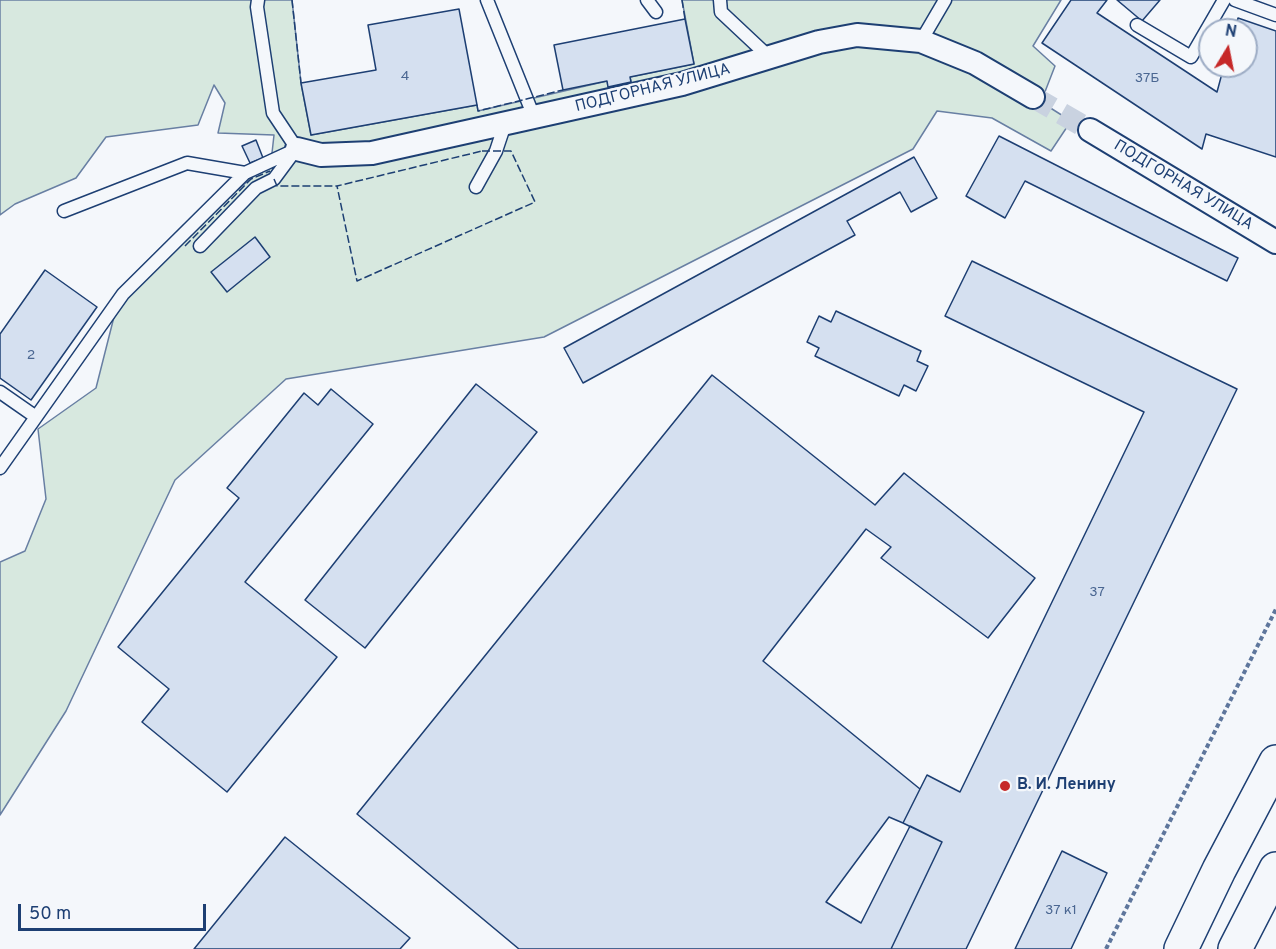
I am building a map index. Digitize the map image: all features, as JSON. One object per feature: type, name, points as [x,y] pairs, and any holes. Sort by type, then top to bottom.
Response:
[{"type":"main road","points":[[1181,949],[1219,870],[1276,762]]},
{"type":"main road","points":[[1235,949],[1276,869]]},
{"type":"street","name":"ПОДГОРНАЯ УЛИЦА","points":[[297,149],[321,155],[372,153],[682,84],[819,42],[857,36],[921,41],[975,63],[1033,97]]},
{"type":"street","name":"ПОДГОРНАЯ УЛИЦА","points":[[1090,130],[1276,242]]},
{"type":"lane","points":[[258,0],[257,7],[273,112],[297,149]]},
{"type":"lane","points":[[487,0],[534,117]]},
{"type":"lane","points":[[647,0],[656,12]]},
{"type":"lane","points":[[720,0],[721,12],[769,57]]},
{"type":"lane","points":[[921,41],[945,0]]},
{"type":"lane","points":[[1137,25],[1191,57],[1224,0]]},
{"type":"lane","points":[[1235,0],[1276,15]]},
{"type":"lane","points":[[476,187],[496,151],[505,124]]},
{"type":"lane","points":[[2,460],[36,417],[123,294],[245,173],[297,149]]},
{"type":"lane","points":[[200,246],[256,188],[274,178],[297,149]]},
{"type":"lane","points":[[64,210],[187,163],[245,173]]},
{"type":"lane","points":[[0,392],[36,417]]},
{"type":"path","points":[[1106,949],[1276,609]]},
{"type":"shaded area","points":[[0,0],[292,0],[301,83],[311,135],[477,105],[478,111],[607,81],[608,87],[631,82],[630,77],[694,64],[682,0],[1061,0],[1033,46],[1055,66],[1041,102],[1071,121],[1051,151],[992,118],[937,111],[913,149],[544,337],[286,379],[175,480],[66,711],[0,815],[0,562],[25,551],[46,499],[38,429],[96,388],[117,305],[168,247],[271,162],[274,135],[218,133],[225,103],[214,85],[198,125],[106,137],[76,178],[15,204],[0,215]]},
{"type":"building","points":[[1071,0],[1107,0],[1097,13],[1217,92],[1221,78],[1258,78],[1258,25],[1276,31],[1276,157],[1206,134],[1202,149],[1042,43]]},
{"type":"building","points":[[1117,0],[1160,0],[1142,21]]},
{"type":"building","points":[[459,9],[477,105],[311,135],[301,83],[376,70],[368,25]]},
{"type":"building","points":[[685,19],[694,64],[630,77],[631,82],[608,87],[607,81],[563,90],[554,45]]},
{"type":"building","points":[[999,136],[1238,258],[1227,281],[1025,181],[1005,218],[966,196]]},
{"type":"building","points":[[256,140],[263,158],[250,163],[242,146]]},
{"type":"building","points":[[914,157],[937,198],[911,212],[900,192],[847,221],[855,235],[583,383],[564,348]]},
{"type":"building","points":[[255,237],[270,257],[227,292],[211,272]]},
{"type":"building","points":[[972,261],[1237,389],[966,949],[891,949],[942,842],[903,823],[927,775],[960,792],[1144,412],[945,316]]},
{"type":"building","points":[[45,270],[97,307],[31,400],[0,378],[0,334]]},
{"type":"building","points":[[836,311],[921,351],[917,361],[928,366],[916,391],[904,385],[899,396],[815,356],[819,348],[807,342],[819,316],[831,322]]},
{"type":"building","points":[[712,375],[875,505],[904,473],[1035,578],[988,638],[881,558],[891,547],[866,529],[763,661],[920,789],[903,823],[889,817],[826,902],[861,923],[910,826],[942,842],[891,949],[519,949],[357,814]]},
{"type":"building","points":[[476,384],[537,432],[365,648],[305,600]]},
{"type":"building","points":[[331,389],[373,424],[245,582],[337,657],[227,792],[142,722],[169,689],[118,647],[239,498],[227,488],[304,393],[318,405]]},
{"type":"building","points":[[285,837],[410,938],[400,949],[194,949]]},
{"type":"building","points":[[1062,851],[1107,873],[1071,949],[1015,949]]},
{"type":"tunnel","points":[[1033,97],[1090,130]]},
{"type":"fence","points":[[292,0],[301,83]]},
{"type":"fence","points":[[682,0],[685,19]]},
{"type":"fence","points":[[477,105],[478,111],[563,90]]},
{"type":"fence","points":[[482,151],[511,151],[535,202],[357,281],[337,186],[482,151]]},
{"type":"fence","points":[[185,246],[251,179],[270,171]]},
{"type":"fence","points":[[274,179],[277,186],[337,186]]},
{"type":"place","name":"В. И. Ленину","points":[[1005,786]]}]
